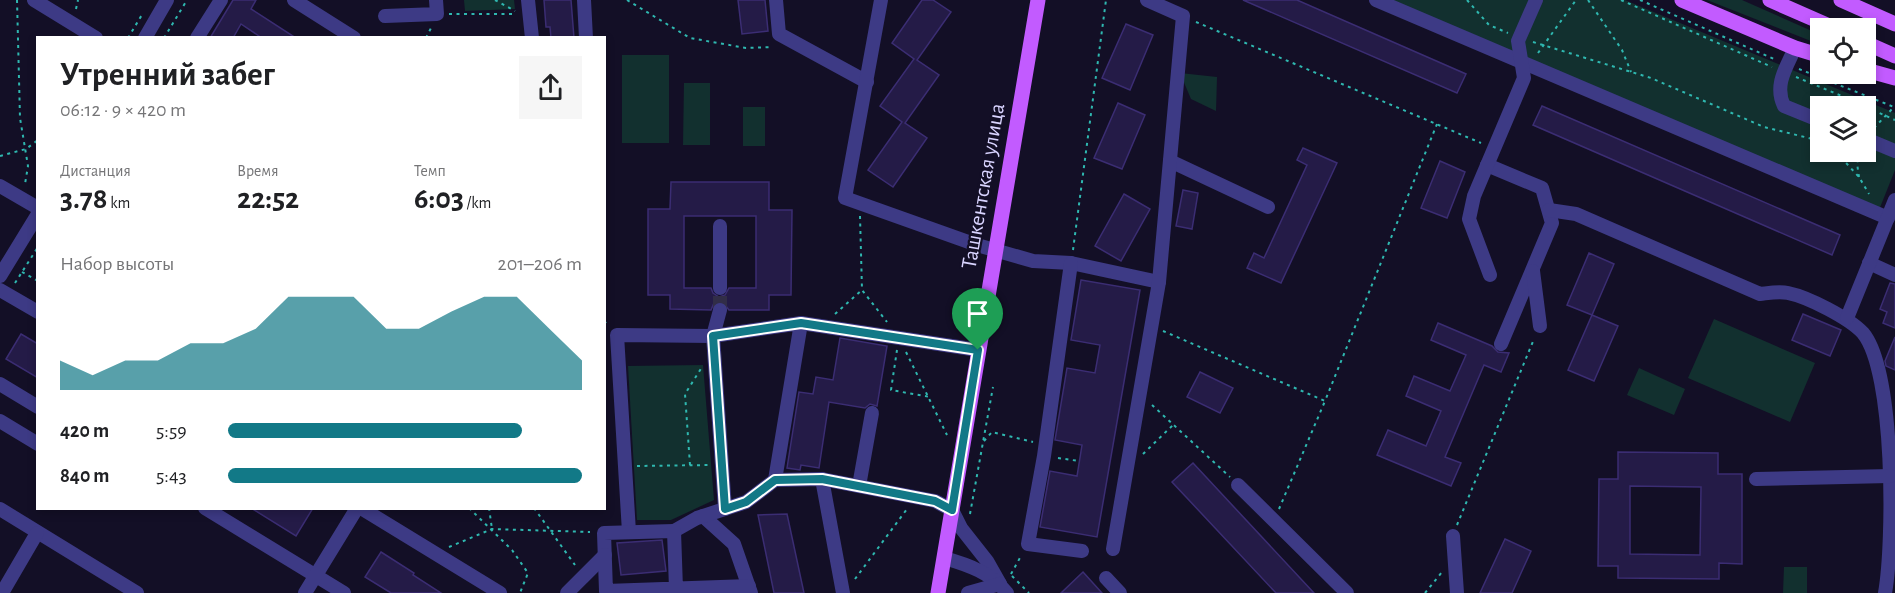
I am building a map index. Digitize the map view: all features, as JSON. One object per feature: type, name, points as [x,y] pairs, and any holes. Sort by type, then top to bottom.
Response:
[{"type":"main road","name":"Ташкентская улица","points":[[938,593],[1038,0]]},
{"type":"main road","points":[[1683,0],[1810,53]]},
{"type":"main road","points":[[1770,0],[1811,18]]},
{"type":"main road","points":[[1841,0],[1895,24]]},
{"type":"main road","points":[[1876,47],[1895,56]]},
{"type":"main road","points":[[1876,73],[1895,78]]},
{"type":"street","points":[[34,0],[93,36]]},
{"type":"street","points":[[145,36],[167,0]]},
{"type":"street","points":[[198,36],[220,0]]},
{"type":"street","points":[[294,0],[311,4],[351,36]]},
{"type":"street","points":[[385,16],[437,14],[436,0]]},
{"type":"street","points":[[528,0],[532,36]]},
{"type":"street","points":[[584,0],[586,36]]},
{"type":"street","points":[[776,0],[779,34],[867,82]]},
{"type":"street","points":[[881,0],[845,198],[1033,261],[1071,263],[1160,282]]},
{"type":"street","points":[[1113,549],[1160,282],[1182,16],[1147,0]]},
{"type":"street","points":[[1376,0],[1874,212],[1892,208]]},
{"type":"street","points":[[1490,275],[1469,219],[1474,196],[1524,78],[1526,64],[1520,38],[1536,0]]},
{"type":"street","points":[[1795,48],[1785,68],[1779,94],[1784,106],[1810,117]]},
{"type":"street","points":[[1876,139],[1895,151]]},
{"type":"street","points":[[1170,161],[1268,207]]},
{"type":"street","points":[[1487,165],[1542,188],[1552,223],[1501,344]]},
{"type":"street","points":[[0,186],[19,197],[36,215]]},
{"type":"street","points":[[1847,318],[1892,208]]},
{"type":"street","points":[[1549,210],[1576,214],[1760,294],[1787,293],[1847,318],[1865,335],[1878,370],[1890,436],[1892,540],[1885,593]]},
{"type":"street","points":[[0,276],[36,218]]},
{"type":"street","points":[[720,226],[720,288]]},
{"type":"street","points":[[1071,263],[1044,456],[1028,544],[1082,551]]},
{"type":"street","points":[[1869,263],[1895,275]]},
{"type":"street","points":[[1533,269],[1540,326]]},
{"type":"street","points":[[4,292],[36,311]]},
{"type":"street","points":[[720,310],[713,336],[725,509]]},
{"type":"street","points":[[630,532],[617,335],[713,336],[801,323],[978,350]]},
{"type":"street","points":[[775,480],[801,323]]},
{"type":"street","points":[[0,384],[36,406]]},
{"type":"street","points":[[859,486],[872,413]]},
{"type":"street","points":[[0,421],[36,443]]},
{"type":"street","points":[[1756,479],[1890,476]]},
{"type":"street","points":[[822,479],[847,588]]},
{"type":"street","points":[[703,516],[734,544],[750,589],[606,591],[604,533],[674,531],[703,516],[746,502],[775,480],[822,479],[935,501],[952,510],[961,528],[1006,584]]},
{"type":"street","points":[[1238,485],[1347,593]]},
{"type":"street","points":[[0,509],[137,593]]},
{"type":"street","points":[[208,510],[344,593]]},
{"type":"street","points":[[305,593],[358,510]]},
{"type":"street","points":[[362,510],[500,593]]},
{"type":"street","points":[[674,531],[676,589]]},
{"type":"street","points":[[3,591],[38,533]]},
{"type":"street","points":[[1453,536],[1458,593]]},
{"type":"street","points":[[567,593],[605,555]]},
{"type":"street","points":[[944,558],[981,570],[1006,584]]},
{"type":"street","points":[[1106,578],[1120,593]]},
{"type":"street","points":[[968,593],[1006,584]]},
{"type":"path","points":[[17,0],[20,118],[28,172],[19,197]]},
{"type":"path","points":[[165,36],[187,0]]},
{"type":"path","points":[[437,14],[521,14],[495,0]]},
{"type":"path","points":[[627,0],[690,38],[746,48],[800,46]]},
{"type":"path","points":[[638,0],[638,5]]},
{"type":"path","points":[[1071,263],[1106,0]]},
{"type":"path","points":[[1467,0],[1489,25],[1520,38],[1630,72],[1764,127],[1810,138]]},
{"type":"path","points":[[1526,64],[1576,0]]},
{"type":"path","points":[[1588,0],[1622,50],[1630,72]]},
{"type":"path","points":[[1621,0],[1785,68],[1894,108],[1876,126]]},
{"type":"path","points":[[1640,0],[1843,96]]},
{"type":"path","points":[[129,36],[145,8]]},
{"type":"path","points":[[1182,16],[1495,148]]},
{"type":"path","points":[[1876,111],[1895,120]]},
{"type":"path","points":[[1274,520],[1325,401],[1437,124]]},
{"type":"path","points":[[0,156],[26,149],[36,142]]},
{"type":"path","points":[[1845,162],[1859,177],[1869,193],[1874,212]]},
{"type":"path","points":[[1857,162],[1859,177]]},
{"type":"path","points":[[4,292],[36,252]]},
{"type":"path","points":[[22,272],[36,280]]},
{"type":"path","points":[[821,326],[862,290]]},
{"type":"path","points":[[1453,536],[1540,326]]},
{"type":"path","points":[[1152,327],[1325,401]]},
{"type":"path","points":[[899,338],[891,390],[931,397]]},
{"type":"path","points":[[690,465],[685,394],[703,365]]},
{"type":"path","points":[[970,520],[993,387]]},
{"type":"path","points":[[1140,394],[1238,485]]},
{"type":"path","points":[[1127,469],[1173,425]]},
{"type":"path","points":[[984,441],[992,432],[1034,442],[1044,456],[1079,461]]},
{"type":"path","points":[[625,466],[721,464]]},
{"type":"path","points":[[847,588],[916,497]]},
{"type":"path","points":[[471,510],[512,550],[528,573],[520,593]]},
{"type":"path","points":[[489,510],[492,529]]},
{"type":"path","points":[[535,510],[584,577]]},
{"type":"path","points":[[434,553],[492,529],[604,533]]},
{"type":"path","points":[[1006,584],[1028,544]]},
{"type":"path","points":[[1425,593],[1455,557]]},
{"type":"path","points":[[1003,567],[1006,584]]},
{"type":"path","points":[[1006,584],[1029,593]]},
{"type":"green space","points":[[464,0],[514,0],[515,9],[465,11]]},
{"type":"green space","points":[[1382,0],[1625,0],[1810,77],[1810,84],[1826,84],[1854,96],[1810,96],[1810,162],[1876,162],[1876,105],[1895,113],[1895,170],[1879,210]]},
{"type":"green space","points":[[1707,0],[1742,0],[1810,30],[1810,41]]},
{"type":"green space","points":[[622,55],[669,55],[669,143],[622,143]]},
{"type":"green space","points":[[1180,73],[1217,77],[1216,111],[1191,99]]},
{"type":"green space","points":[[684,83],[710,83],[710,145],[683,145]]},
{"type":"green space","points":[[743,107],[765,107],[765,146],[743,146]]},
{"type":"green space","points":[[1714,319],[1815,363],[1790,422],[1688,378]]},
{"type":"green space","points":[[703,365],[714,500],[671,520],[637,520],[628,366]]},
{"type":"green space","points":[[1639,368],[1685,389],[1674,415],[1627,395]]},
{"type":"green space","points":[[1784,567],[1807,567],[1807,593],[1783,593]]},
{"type":"building","points":[[233,0],[256,0],[251,9],[293,36],[259,36],[241,24],[234,36],[211,36]]},
{"type":"building","points":[[544,0],[571,0],[574,36],[551,36],[550,27],[546,27]]},
{"type":"building","points":[[738,0],[765,0],[768,31],[742,34]]},
{"type":"building","points":[[922,0],[933,0],[951,12],[917,60],[939,75],[905,123],[927,138],[893,187],[868,170],[902,122],[880,106],[914,59],[892,43]]},
{"type":"building","points":[[1243,0],[1297,0],[1466,74],[1457,93]]},
{"type":"building","points":[[1126,24],[1153,35],[1130,90],[1102,78]]},
{"type":"building","points":[[1118,103],[1145,115],[1122,169],[1094,158]]},
{"type":"building","points":[[1542,106],[1840,235],[1832,255],[1533,125]]},
{"type":"building","points":[[1303,148],[1337,163],[1281,283],[1247,268],[1254,253],[1264,258],[1307,165],[1297,160]]},
{"type":"building","points":[[1440,161],[1465,172],[1447,218],[1421,208]]},
{"type":"building","points":[[671,182],[769,182],[769,210],[792,210],[791,295],[769,295],[769,310],[729,310],[722,301],[714,303],[711,310],[670,309],[670,295],[648,295],[648,209],[670,209]],"holes":[[[684,216],[756,216],[756,288],[729,288],[725,295],[719,297],[713,293],[711,288],[684,288]]]},
{"type":"building","points":[[1183,190],[1198,193],[1192,229],[1176,226]]},
{"type":"building","points":[[1124,194],[1150,209],[1121,261],[1095,246]]},
{"type":"building","points":[[1589,253],[1614,264],[1592,315],[1567,305]]},
{"type":"building","points":[[1081,280],[1140,290],[1097,537],[1040,527],[1050,471],[1077,476],[1082,445],[1055,440],[1067,368],[1095,373],[1100,345],[1071,340]]},
{"type":"building","points":[[1890,283],[1895,284],[1895,328],[1883,323],[1887,312],[1880,309]]},
{"type":"building","points":[[1803,314],[1841,330],[1830,356],[1792,340]]},
{"type":"building","points":[[1592,315],[1618,326],[1594,381],[1568,370]]},
{"type":"building","points":[[1438,323],[1492,346],[1498,352],[1509,353],[1501,372],[1484,365],[1445,457],[1461,463],[1451,486],[1377,455],[1388,430],[1426,446],[1441,411],[1406,396],[1414,376],[1450,391],[1466,355],[1431,340]]},
{"type":"building","points":[[21,334],[36,343],[36,377],[6,359]]},
{"type":"building","points":[[1895,337],[1895,370],[1886,366],[1885,361]]},
{"type":"building","points":[[840,338],[887,346],[877,406],[870,404],[865,408],[829,402],[819,468],[801,465],[800,470],[787,468],[799,392],[813,394],[816,377],[833,380]]},
{"type":"building","points":[[1200,372],[1233,388],[1220,413],[1187,397]]},
{"type":"building","points":[[1618,452],[1718,453],[1718,474],[1742,474],[1742,564],[1719,563],[1719,579],[1618,578],[1618,566],[1598,566],[1599,479],[1618,479]],"holes":[[[1630,486],[1701,487],[1700,555],[1630,554]]]},
{"type":"building","points":[[1193,463],[1314,593],[1276,593],[1172,482]]},
{"type":"building","points":[[254,510],[312,510],[296,536]]},
{"type":"building","points":[[787,514],[804,593],[774,593],[758,515]]},
{"type":"building","points":[[1505,539],[1531,551],[1512,593],[1480,593]]},
{"type":"building","points":[[662,540],[666,571],[621,575],[617,543]]},
{"type":"building","points":[[381,552],[441,593],[391,593],[365,577]]},
{"type":"building","points":[[1083,572],[1102,593],[1061,593]]},
{"type":"tunnel","points":[[720,288],[720,310]]},
{"type":"route","points":[[801,323],[978,350],[952,510],[935,501],[822,479],[775,480],[746,502],[725,509],[713,336],[801,323]]}]
